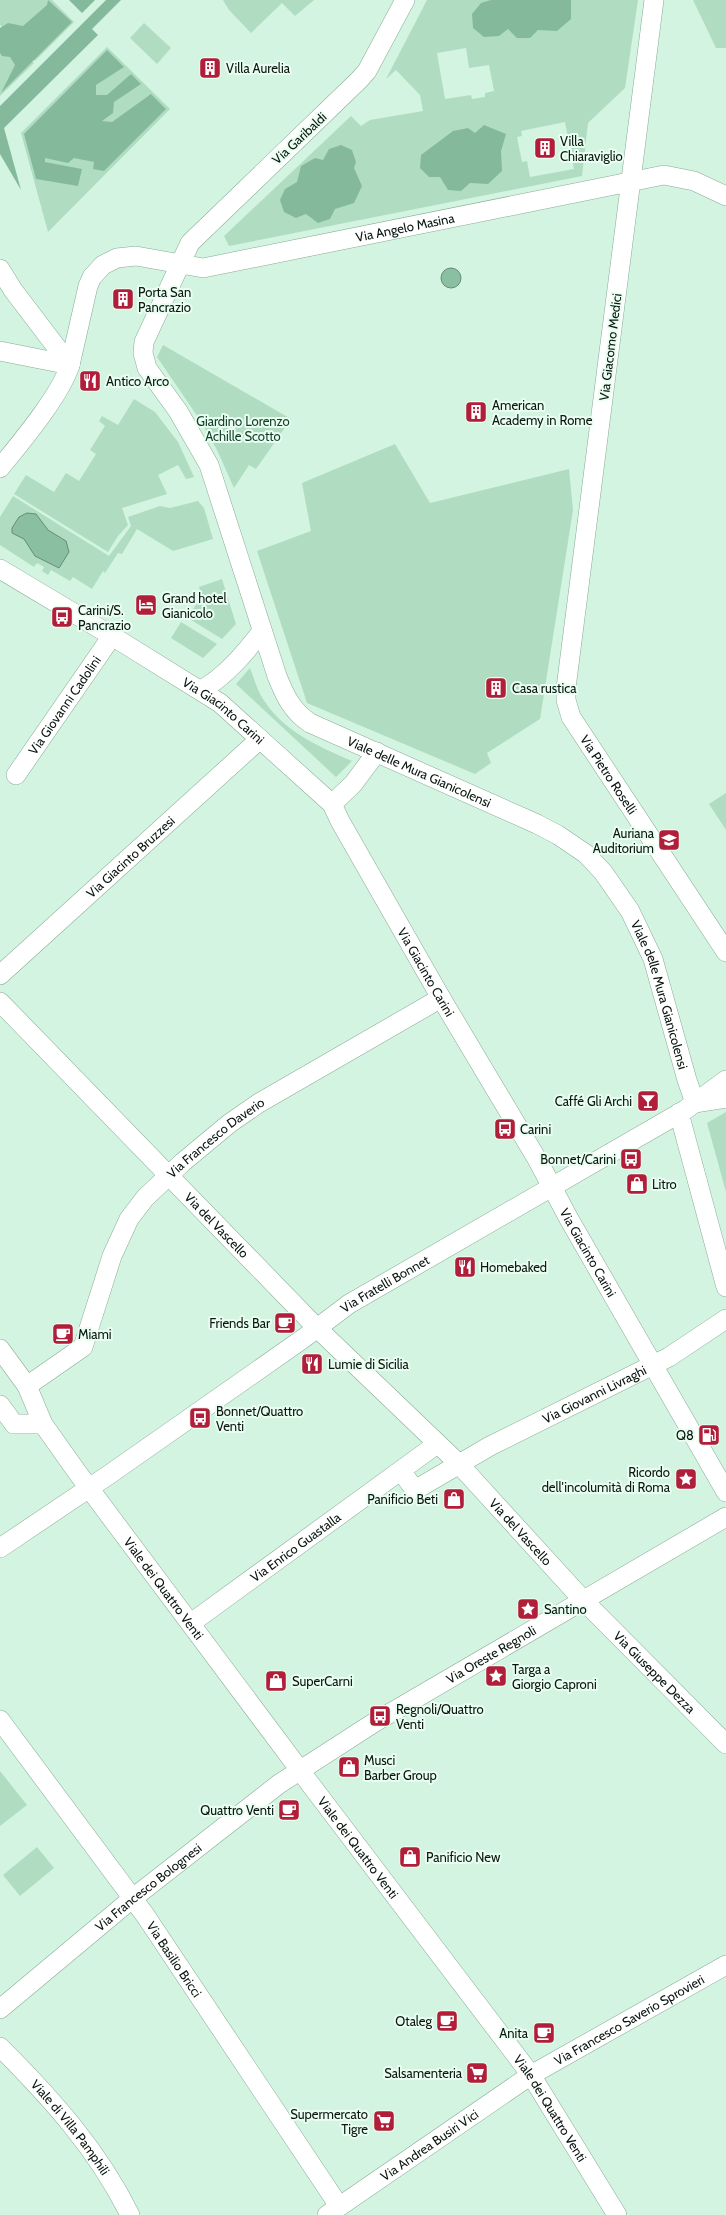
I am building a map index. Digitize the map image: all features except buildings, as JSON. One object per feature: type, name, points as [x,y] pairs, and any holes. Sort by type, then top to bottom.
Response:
[{"type":"street","name":"Via Garibaldi","points":[[148,332],[190,243],[363,76],[405,0]]},
{"type":"street","name":"Via Giacomo Medici","points":[[571,717],[566,700],[566,688],[654,0]]},
{"type":"street","name":"Via Angelo Masina","points":[[22,441],[56,392],[70,365],[84,299],[90,281],[103,265],[117,258],[130,256],[148,258],[179,266],[203,268],[664,175],[674,175],[698,183],[726,196]]},
{"type":"street","points":[[0,269],[13,290],[70,365]]},
{"type":"street","name":"Viale delle Mura Gianicolensi","points":[[148,332],[143,348],[147,368],[178,411],[203,453],[213,475],[277,676],[286,697],[296,713],[325,730],[377,752],[558,835],[582,851],[603,872],[630,911],[649,948],[695,1103]]},
{"type":"street","points":[[0,351],[70,365]]},
{"type":"street","points":[[0,468],[22,441]]},
{"type":"street","points":[[0,481],[22,441]]},
{"type":"street","name":"Via Giacinto Carini","points":[[0,569],[112,636],[220,704],[332,804],[340,821],[441,998],[553,1188],[652,1365],[726,1492]]},
{"type":"street","points":[[200,690],[213,683],[228,670],[262,631]]},
{"type":"street","name":"Via Giovanni Cadolini","points":[[16,775],[112,636]]},
{"type":"street","name":"Via Pietro Roselli","points":[[571,717],[726,952]]},
{"type":"street","name":"Via Giacinto Bruzzesi","points":[[0,975],[260,739]]},
{"type":"street","points":[[332,804],[353,784],[377,752]]},
{"type":"street","name":"Via Francesco Daverio","points":[[27,1386],[83,1347],[112,1256],[129,1219],[145,1198],[230,1124],[259,1103],[441,998]]},
{"type":"street","name":"Via del Vascello","points":[[0,1002],[170,1175],[317,1328],[458,1463],[583,1600]]},
{"type":"street","name":"Via Fratelli Bonnet","points":[[0,1548],[89,1488],[349,1304],[553,1188],[695,1103],[726,1080]]},
{"type":"street","points":[[695,1103],[726,1098]]},
{"type":"street","points":[[678,1113],[726,1287]]},
{"type":"street","name":"Via Giovanni Livraghi","points":[[401,1471],[415,1490],[458,1463],[674,1354],[726,1319]]},
{"type":"street","points":[[0,1349],[27,1386],[43,1424],[14,1424],[0,1405]]},
{"type":"street","name":"Viale dei Quattro Venti","points":[[43,1424],[89,1488],[300,1770],[531,2074],[617,2215]]},
{"type":"street","name":"Via Enrico Guastalla","points":[[191,1623],[437,1444]]},
{"type":"street","name":"Via Oreste Regnoli","points":[[300,1770],[375,1722],[726,1516]]},
{"type":"street","name":"Via Giuseppe Dezza","points":[[583,1600],[726,1744]]},
{"type":"street","name":"Via Basilio Bricci","points":[[0,1720],[133,1898],[333,2210]]},
{"type":"street","name":"Via Francesco Bolognesi","points":[[0,2009],[133,1898],[221,1828],[300,1770]]},
{"type":"street","name":"Via Francesco Saverio Sprovieri","points":[[531,2074],[726,1965]]},
{"type":"street","name":"Viale di Villa Pamphili","points":[[0,2047],[39,2086],[75,2129],[106,2172],[130,2215]]},
{"type":"street","name":"Via Andrea Busiri Vici","points":[[333,2210],[531,2074]]},
{"type":"green space","points":[[0,0],[52,0],[74,22],[35,61],[0,25]]},
{"type":"green space","points":[[223,0],[314,0],[295,16],[282,3],[251,33],[229,10]]},
{"type":"green space","points":[[427,0],[638,0],[625,88],[588,123],[582,176],[229,246],[224,236],[351,116],[361,126],[370,120],[423,111],[420,95],[396,70],[386,79]],"holes":[[[466,48],[469,68],[489,65],[494,91],[485,93],[485,97],[472,99],[471,95],[445,99],[437,53]],[[565,122],[574,169],[530,177],[527,161],[522,162],[517,137],[522,136],[521,131]]]},
{"type":"green space","points":[[693,0],[726,0],[726,48],[716,48]]},
{"type":"green space","points":[[144,23],[171,48],[157,64],[130,38]]},
{"type":"green space","points":[[0,29],[34,63],[0,96]]},
{"type":"green space","points":[[107,47],[170,109],[48,232],[21,133]]},
{"type":"green space","name":"Giardino Lorenzo Achille Scotto","points":[[163,345],[291,419],[256,469],[249,465],[234,488],[217,450],[200,420],[157,357]]},
{"type":"green space","points":[[134,399],[155,412],[178,442],[194,477],[186,479],[178,465],[158,475],[167,494],[122,508],[128,525],[118,536],[108,552],[14,494],[26,475],[54,492],[66,473],[79,481],[96,454],[90,450],[105,426],[99,421],[102,416],[118,425]]},
{"type":"green space","points":[[395,444],[430,503],[569,469],[573,510],[540,719],[487,753],[491,763],[475,774],[307,703],[257,551],[311,531],[302,483]]},
{"type":"green space","points":[[13,496],[109,556],[131,526],[128,517],[160,506],[170,508],[198,501],[204,508],[213,539],[173,551],[137,529],[122,554],[118,553],[105,573],[103,571],[92,589],[73,577],[70,581],[51,570],[48,575],[42,571],[44,567],[37,563],[34,567],[0,545],[0,517]]},
{"type":"green space","points":[[222,579],[236,624],[222,639],[188,618],[201,596],[199,587]]},
{"type":"green space","points":[[181,622],[217,644],[203,658],[171,638]]},
{"type":"green space","points":[[250,668],[257,688],[271,711],[291,729],[303,737],[352,761],[336,777],[236,684]]},
{"type":"green space","points":[[726,793],[726,830],[709,804]]},
{"type":"green space","points":[[726,1112],[726,1192],[707,1123]]},
{"type":"green space","points":[[0,1771],[27,1805],[0,1826]]},
{"type":"green space","points":[[37,1847],[54,1868],[20,1896],[3,1875]]},
{"type":"shaded area","points":[[48,0],[72,22],[1,93],[15,65],[10,57],[2,56],[0,53],[0,28],[8,23],[23,26],[47,5]]},
{"type":"shaded area","points":[[69,0],[95,0],[82,13]]},
{"type":"shaded area","points":[[106,0],[121,0],[92,29],[98,35],[4,128],[21,190],[0,154],[0,106]]},
{"type":"shaded area","points":[[491,0],[571,0],[571,19],[557,31],[538,30],[530,38],[517,38],[508,29],[499,36],[484,37],[473,28],[472,14],[481,3]]},
{"type":"shaded area","points":[[107,50],[124,67],[96,85],[96,95],[107,95],[131,74],[141,84],[114,102],[113,113],[102,121],[112,122],[151,94],[166,109],[104,171],[93,169],[94,162],[74,158],[68,163],[45,158],[45,162],[82,169],[78,186],[36,179],[24,134]]},
{"type":"shaded area","points":[[484,125],[506,134],[501,151],[502,171],[488,184],[470,183],[461,191],[448,190],[440,177],[429,177],[420,168],[421,155],[453,131],[468,128],[475,133]]},
{"type":"shaded area","points":[[341,145],[352,150],[356,162],[354,168],[362,186],[354,203],[335,209],[330,219],[318,223],[306,214],[296,218],[284,212],[280,200],[285,189],[297,182],[301,166],[315,158],[323,160],[329,149]]},
{"type":"shaded area","points":[[447,268],[455,268],[461,274],[461,282],[455,288],[447,288],[441,282],[441,274]]},
{"type":"shaded area","points":[[27,513],[36,514],[48,530],[66,541],[69,552],[59,568],[35,556],[24,539],[12,533],[12,528],[19,517]]},
{"type":"place","name":"Villa Aurelia","points":[[210,68]]},
{"type":"place","name":"Villa Chiaraviglio","points":[[545,148]]},
{"type":"place","name":"Porta San Pancrazio","points":[[123,299]]},
{"type":"place","name":"Antico Arco","points":[[90,381]]},
{"type":"place","name":"American Academy in Rome","points":[[476,412]]},
{"type":"place","name":"Grand hotel Gianicolo","points":[[146,605]]},
{"type":"place","name":"Carini/S. Pancrazio","points":[[62,617]]},
{"type":"place","name":"Casa rustica","points":[[496,688]]},
{"type":"place","name":"Auriana Auditorium","points":[[669,840]]},
{"type":"place","name":"Caffé Gli Archi","points":[[648,1101]]},
{"type":"place","name":"Carini","points":[[505,1129]]},
{"type":"place","name":"Bonnet/Carini","points":[[631,1159]]},
{"type":"place","name":"Litro","points":[[637,1184]]},
{"type":"place","name":"Homebaked","points":[[465,1267]]},
{"type":"place","name":"Friends Bar","points":[[285,1323]]},
{"type":"place","name":"Miami","points":[[63,1334]]},
{"type":"place","name":"Lumie di Sicilia","points":[[312,1364]]},
{"type":"place","name":"Bonnet/Quattro Venti","points":[[200,1418]]},
{"type":"place","name":"Q8","points":[[709,1435]]},
{"type":"place","name":"Ricordo dell'incolumità di Roma","points":[[686,1479]]},
{"type":"place","name":"Panificio Beti","points":[[454,1499]]},
{"type":"place","name":"Santino","points":[[528,1609]]},
{"type":"place","name":"Targa a Giorgio Caproni","points":[[496,1676]]},
{"type":"place","name":"SuperCarni","points":[[276,1681]]},
{"type":"place","name":"Regnoli/Quattro Venti","points":[[380,1716]]},
{"type":"place","name":"Musci Barber Group","points":[[349,1767]]},
{"type":"place","name":"Quattro Venti","points":[[289,1810]]},
{"type":"place","name":"Panificio New","points":[[410,1857]]},
{"type":"place","name":"Otaleg","points":[[447,2021]]},
{"type":"place","name":"Anita","points":[[544,2033]]},
{"type":"place","name":"Salsamenteria","points":[[477,2073]]},
{"type":"place","name":"Supermercato Tigre","points":[[384,2121]]}]
